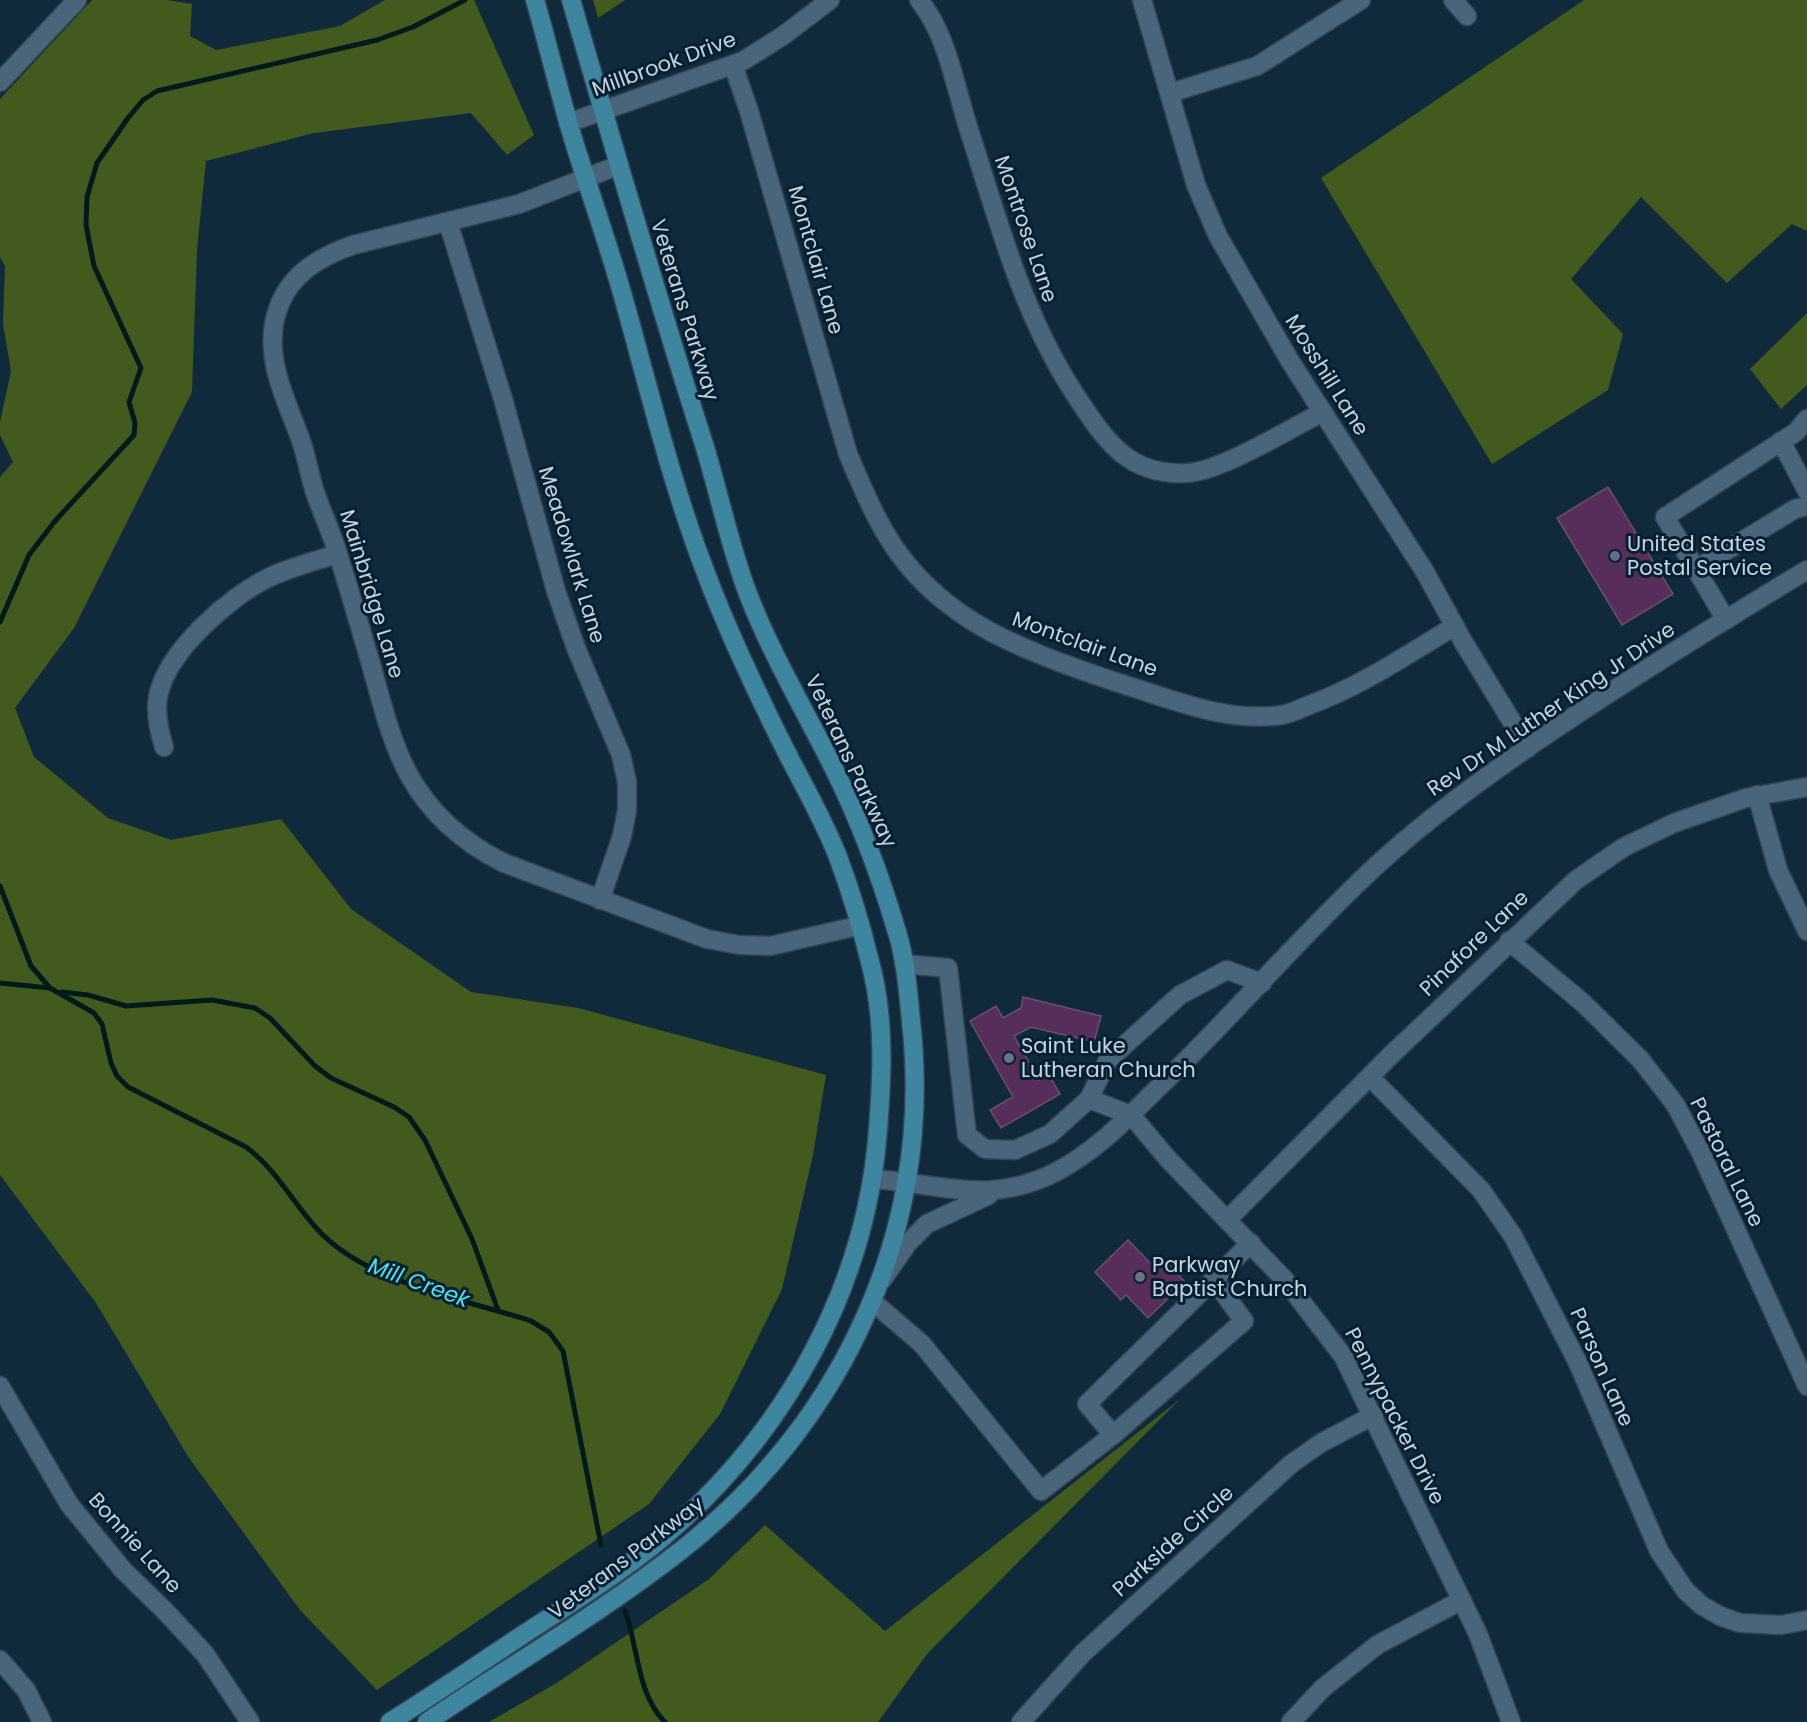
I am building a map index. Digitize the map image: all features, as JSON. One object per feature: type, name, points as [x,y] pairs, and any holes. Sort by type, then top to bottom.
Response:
[{"type":"main road","points":[[535,0],[568,123],[587,179]]},
{"type":"main road","name":"Veterans Parkway","points":[[427,1722],[606,1605],[687,1546],[733,1504],[788,1443],[832,1384],[873,1302],[897,1227],[907,1181],[916,1067],[904,964],[891,913],[861,828],[834,770],[789,685],[738,568],[722,504],[571,0]]},
{"type":"main road","name":"Veterans Parkway","points":[[390,1722],[641,1554],[679,1523],[727,1473],[767,1426],[794,1388],[832,1314],[858,1241],[872,1179],[882,1093],[882,1058],[871,964],[850,893],[831,842],[738,653],[704,568],[649,394],[627,311],[587,179]]},
{"type":"street","points":[[0,82],[77,0]]},
{"type":"street","name":"Millbrook Drive","points":[[568,123],[734,65],[763,50],[830,0]]},
{"type":"street","name":"Montrose Lane","points":[[919,0],[927,10],[946,53],[1023,297],[1066,382],[1109,444],[1126,458],[1144,467],[1175,472],[1209,470],[1323,412]]},
{"type":"street","name":"Mosshill Lane","points":[[1142,0],[1196,185],[1218,236],[1323,412],[1425,572],[1528,748]]},
{"type":"street","points":[[1170,93],[1257,66],[1361,0]]},
{"type":"street","points":[[1453,0],[1467,16]]},
{"type":"street","name":"Montclair Lane","points":[[734,65],[848,454],[870,504],[896,549],[910,569],[947,602],[991,632],[1041,656],[1146,692],[1216,712],[1239,716],[1284,714],[1343,692],[1455,626]]},
{"type":"street","name":"Mainbridge Lane","points":[[619,165],[519,204],[328,254],[307,266],[292,282],[281,302],[274,323],[272,345],[276,368],[301,440],[315,494],[338,554],[397,750],[423,798],[440,818],[480,851],[512,867],[706,939],[740,945],[770,946],[858,926]]},
{"type":"street","name":"Meadowlark Lane","points":[[448,222],[493,373],[503,399],[556,591],[576,648],[621,755],[627,782],[627,810],[622,836],[600,900]]},
{"type":"street","points":[[1726,620],[1665,517],[1796,432],[1807,418]]},
{"type":"street","points":[[1781,441],[1807,490]]},
{"type":"street","points":[[1696,569],[1795,509],[1807,506]]},
{"type":"street","points":[[164,747],[157,716],[158,697],[163,680],[186,645],[234,600],[268,578],[338,554]]},
{"type":"street","name":"Rev Dr M Luther King Jr Drive","points":[[872,1179],[907,1181],[955,1191],[1002,1190],[1051,1174],[1077,1160],[1131,1115],[1228,1021],[1305,935],[1378,864],[1456,797],[1591,704],[1807,570]]},
{"type":"street","name":"Pinafore Lane","points":[[1227,1220],[1509,941],[1576,880],[1624,847],[1674,823],[1757,795],[1807,787]]},
{"type":"street","points":[[1757,795],[1778,870],[1807,931]]},
{"type":"street","name":"Pastoral Lane","points":[[1509,941],[1583,1003],[1640,1059],[1675,1104],[1701,1153],[1807,1386]]},
{"type":"street","points":[[904,964],[948,968],[967,1135],[985,1149],[1015,1150],[1050,1134],[1089,1099],[1108,1060],[1180,995],[1227,970],[1262,983]]},
{"type":"street","name":"Parson Lane","points":[[1370,1077],[1480,1190],[1513,1236],[1578,1363],[1659,1551],[1685,1590],[1711,1611],[1740,1623],[1781,1625],[1807,1620]]},
{"type":"street","points":[[1089,1099],[1131,1115]]},
{"type":"street","name":"Pennypacker Drive","points":[[1131,1115],[1284,1279],[1343,1356],[1374,1415],[1462,1600],[1492,1667],[1511,1722]]},
{"type":"street","points":[[879,1284],[908,1243],[927,1224],[1002,1190]]},
{"type":"street","points":[[1113,1435],[1087,1404],[1215,1281],[1251,1243]]},
{"type":"street","points":[[873,1302],[922,1344],[1041,1491],[1113,1435],[1244,1321],[1215,1281]]},
{"type":"street","name":"Bonnie Lane","points":[[0,1386],[69,1504],[123,1570],[205,1654],[250,1722]]},
{"type":"street","name":"Parkside Circle","points":[[1021,1722],[1083,1653],[1291,1464],[1321,1443],[1374,1415]]},
{"type":"street","points":[[1291,1722],[1323,1688],[1377,1645],[1462,1600]]},
{"type":"street","points":[[0,1660],[27,1690],[42,1722]]},
{"type":"green space","points":[[92,0],[167,0],[192,4],[190,36],[216,50],[340,26],[385,0],[474,0],[534,135],[507,155],[471,113],[314,133],[206,161],[197,249],[192,392],[74,628],[15,708],[34,757],[108,818],[171,840],[281,819],[351,909],[471,992],[578,1008],[826,1075],[813,1155],[782,1289],[720,1414],[649,1504],[377,1690],[300,1610],[189,1458],[96,1303],[0,1175],[0,477],[13,462],[0,435],[0,422],[11,371],[3,324],[5,266],[0,257],[0,99]]},
{"type":"green space","points":[[593,0],[625,0],[598,18]]},
{"type":"green space","points":[[1584,0],[1807,0],[1807,231],[1792,224],[1727,283],[1641,197],[1571,279],[1623,334],[1608,390],[1492,464],[1321,178]]},
{"type":"green space","points":[[1807,313],[1807,385],[1781,409],[1750,369]]},
{"type":"green space","points":[[1179,1400],[927,1654],[878,1722],[489,1722],[555,1684],[709,1579],[765,1525],[885,1631]]},
{"type":"building","name":"United States Postal Service","points":[[1608,487],[1673,594],[1622,625],[1557,518]]},
{"type":"building","name":"Saint Luke Lutheran Church","points":[[1023,997],[1101,1016],[1094,1042],[1031,1027],[1014,1036],[1039,1080],[1049,1075],[1060,1094],[1001,1128],[990,1110],[1013,1097],[970,1021],[996,1006],[1003,1018],[1021,1008]]},
{"type":"building","name":"Parkway Baptist Church","points":[[1128,1240],[1154,1267],[1163,1258],[1185,1282],[1148,1318],[1126,1295],[1121,1300],[1095,1272]]},
{"type":"waterway","points":[[0,622],[29,555],[55,521],[134,435],[135,423],[129,402],[141,368],[94,266],[86,225],[87,197],[97,163],[128,118],[143,100],[157,91],[377,40],[413,27],[465,0]]},
{"type":"waterway","points":[[0,886],[31,966],[50,988]]},
{"type":"waterway","name":"Mill Creek","points":[[0,983],[50,988],[94,1013],[102,1024],[111,1063],[117,1076],[128,1087],[246,1147],[267,1166],[308,1219],[338,1248],[389,1276],[447,1297],[531,1321],[549,1332],[563,1351],[601,1545]]},
{"type":"waterway","points":[[62,992],[88,995],[126,1006],[212,1000],[255,1008],[270,1018],[315,1066],[331,1078],[394,1107],[409,1117],[425,1140],[472,1239],[498,1310]]},
{"type":"waterway","name":"Mill Creek","points":[[625,1611],[643,1684],[656,1711],[665,1722]]},
{"type":"place","name":"United States Postal Service","points":[[1615,556]]},
{"type":"place","name":"Saint Luke Lutheran Church","points":[[1009,1058]]},
{"type":"place","name":"Parkway Baptist Church","points":[[1140,1277]]}]
